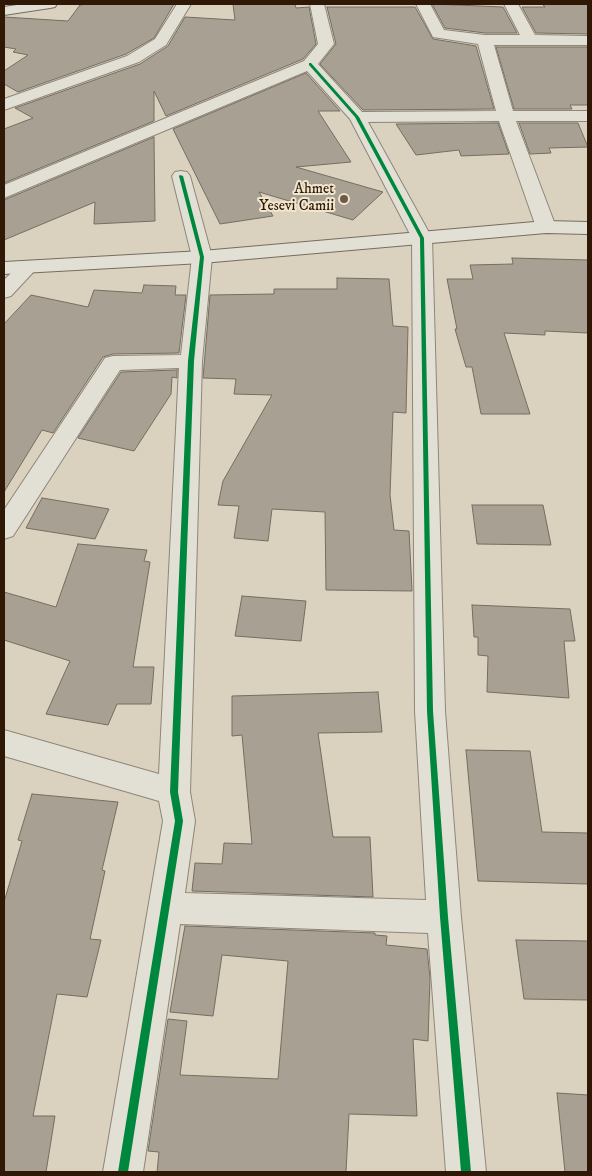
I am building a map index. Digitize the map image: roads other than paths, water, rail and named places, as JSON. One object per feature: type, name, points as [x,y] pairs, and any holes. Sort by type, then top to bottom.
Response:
[{"type":"street","points":[[4,11],[50,4]]},
{"type":"street","points":[[4,105],[133,59],[161,42],[184,4]]},
{"type":"street","points":[[4,192],[310,64],[326,44],[316,4]]},
{"type":"street","points":[[423,4],[438,34],[485,40],[588,40]]},
{"type":"street","points":[[511,4],[530,41]]},
{"type":"street","points":[[485,40],[506,118],[546,227]]},
{"type":"street","points":[[310,64],[357,117],[422,238],[430,711],[444,917],[466,1172]]},
{"type":"street","points":[[357,117],[506,118],[588,116]]},
{"type":"street","points":[[124,1172],[179,821],[174,792],[191,361],[202,257],[181,176]]},
{"type":"street","points":[[4,268],[202,257],[546,227],[588,228]]},
{"type":"street","points":[[4,292],[28,267]]},
{"type":"street","points":[[4,530],[113,363],[191,361]]},
{"type":"street","points":[[4,743],[174,792]]},
{"type":"street","points":[[166,908],[444,917]]},
{"type":"place","name":"Ahmet Yesevi Camii","points":[[344,199]]}]
